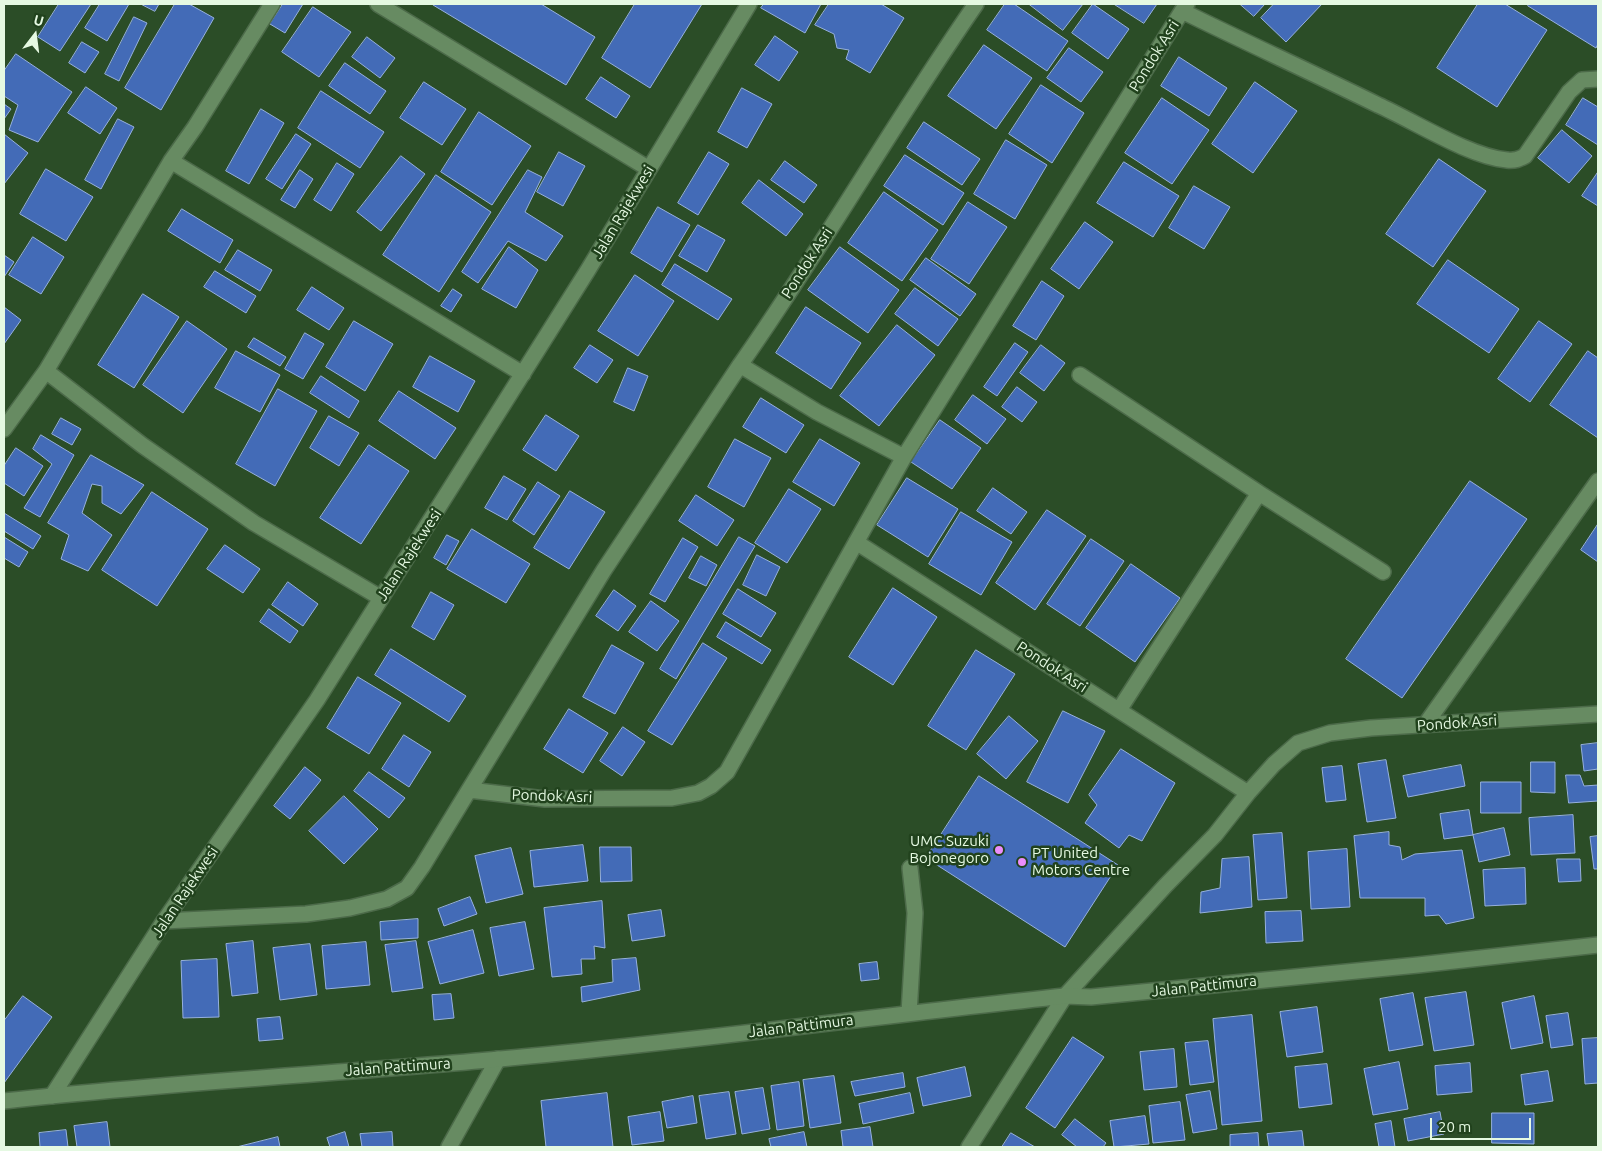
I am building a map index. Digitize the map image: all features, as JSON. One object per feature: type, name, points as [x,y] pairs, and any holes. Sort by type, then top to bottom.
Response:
[{"type":"street","points":[[4,429],[46,371],[172,161],[272,4]]},
{"type":"street","points":[[378,4],[649,169]]},
{"type":"street","name":"Jalan Rajekwesi","points":[[52,1096],[164,921],[317,700],[420,539],[588,270],[749,4]]},
{"type":"street","name":"Pondok Asri","points":[[976,4],[941,54],[852,195],[604,570],[469,790],[545,798],[672,798],[698,793],[711,786],[727,772],[904,456],[1184,7],[1273,56],[1378,104],[1466,148],[1506,160],[1517,160],[1526,156],[1569,92],[1582,80],[1598,80]]},
{"type":"street","points":[[172,161],[523,374]]},
{"type":"street","points":[[740,364],[817,412],[904,456]]},
{"type":"street","points":[[46,371],[142,445],[254,522],[381,598]]},
{"type":"street","points":[[1080,375],[1383,572]]},
{"type":"street","points":[[1425,725],[1598,481]]},
{"type":"street","points":[[1119,710],[1260,493]]},
{"type":"street","name":"Pondok Asri","points":[[856,542],[1248,793]]},
{"type":"street","name":"Pondok Asri","points":[[969,1147],[1065,996],[1165,886],[1215,835],[1274,764],[1298,743],[1330,733],[1371,728],[1598,714]]},
{"type":"street","points":[[164,921],[306,914],[350,908],[387,898],[407,888],[469,790]]},
{"type":"street","points":[[909,1013],[915,913],[910,868]]},
{"type":"street","name":"Jalan Pattimura","points":[[4,1101],[498,1059],[685,1041],[1065,996],[1091,997],[1418,965],[1598,945]]},
{"type":"street","points":[[449,1147],[498,1059]]},
{"type":"building","points":[[59,4],[91,4],[60,51],[38,37]]},
{"type":"building","points":[[100,4],[129,4],[107,41],[85,28]]},
{"type":"building","points":[[141,4],[159,4],[155,11]]},
{"type":"building","points":[[175,4],[189,4],[214,18],[161,110],[125,88]]},
{"type":"building","points":[[283,4],[303,4],[285,33],[270,24]]},
{"type":"building","points":[[433,4],[541,4],[595,37],[566,85]]},
{"type":"building","points":[[635,4],[702,4],[650,88],[602,58]]},
{"type":"building","points":[[764,4],[821,4],[805,33],[761,8]]},
{"type":"building","points":[[829,4],[881,4],[904,18],[870,73],[846,59],[849,50],[837,48],[834,34],[815,25]]},
{"type":"building","points":[[1005,4],[1014,4],[1068,41],[1047,71],[987,30]]},
{"type":"building","points":[[1029,4],[1083,4],[1063,30]]},
{"type":"building","points":[[1093,4],[1129,29],[1108,59],[1072,33]]},
{"type":"building","points":[[1114,4],[1157,4],[1144,23]]},
{"type":"building","points":[[1240,4],[1265,4],[1254,16]]},
{"type":"building","points":[[1274,4],[1322,4],[1286,42],[1261,18]]},
{"type":"building","points":[[1478,4],[1505,4],[1547,30],[1497,107],[1437,68]]},
{"type":"building","points":[[1529,4],[1598,4],[1598,44],[1596,48],[1528,6]]},
{"type":"building","points":[[313,7],[351,32],[319,77],[282,52]]},
{"type":"building","points":[[134,17],[147,23],[119,81],[105,74]]},
{"type":"building","points":[[775,36],[798,52],[779,81],[755,65]]},
{"type":"building","points":[[367,37],[395,58],[380,78],[352,57]]},
{"type":"building","points":[[82,42],[99,52],[85,73],[69,63]]},
{"type":"building","points":[[984,45],[1032,78],[996,129],[948,96]]},
{"type":"building","points":[[1069,48],[1103,72],[1081,102],[1047,78]]},
{"type":"building","points":[[16,54],[72,92],[38,142],[9,130],[18,105],[4,96],[4,71]]},
{"type":"building","points":[[1179,57],[1227,88],[1209,116],[1161,86]]},
{"type":"building","points":[[345,63],[386,91],[370,114],[329,86]]},
{"type":"building","points":[[601,77],[630,96],[616,118],[586,99]]},
{"type":"building","points":[[424,82],[466,109],[442,145],[400,118]]},
{"type":"building","points":[[1255,82],[1297,111],[1253,173],[1212,144]]},
{"type":"building","points":[[1041,85],[1084,113],[1052,163],[1009,134]]},
{"type":"building","points":[[86,87],[117,108],[100,134],[68,113]]},
{"type":"building","points":[[742,88],[772,104],[747,148],[718,132]]},
{"type":"building","points":[[321,91],[384,132],[360,168],[298,128]]},
{"type":"building","points":[[1162,98],[1209,130],[1172,184],[1125,153]]},
{"type":"building","points":[[1583,98],[1598,107],[1598,145],[1566,125]]},
{"type":"building","points":[[4,104],[11,109],[4,119]]},
{"type":"building","points":[[261,109],[284,123],[249,184],[226,171]]},
{"type":"building","points":[[479,112],[531,146],[492,205],[441,172]]},
{"type":"building","points":[[118,119],[134,127],[101,189],[85,180]]},
{"type":"building","points":[[924,122],[980,159],[962,185],[907,148]]},
{"type":"building","points":[[1562,130],[1592,156],[1569,183],[1538,158]]},
{"type":"building","points":[[4,134],[28,153],[4,184]]},
{"type":"building","points":[[296,134],[311,144],[282,189],[266,179]]},
{"type":"building","points":[[1006,140],[1047,165],[1015,219],[974,194]]},
{"type":"building","points":[[559,152],[585,166],[563,206],[537,192]]},
{"type":"building","points":[[709,152],[729,164],[698,215],[678,203]]},
{"type":"building","points":[[905,155],[964,193],[943,225],[884,186]]},
{"type":"building","points":[[401,156],[425,174],[381,231],[357,212]]},
{"type":"building","points":[[1439,159],[1486,191],[1433,267],[1386,234]]},
{"type":"building","points":[[785,161],[817,185],[804,203],[771,180]]},
{"type":"building","points":[[1124,162],[1179,196],[1153,237],[1097,203]]},
{"type":"building","points":[[337,163],[354,174],[331,211],[314,200]]},
{"type":"building","points":[[46,169],[93,197],[66,241],[20,214]]},
{"type":"building","points":[[300,170],[313,179],[295,208],[281,200]]},
{"type":"building","points":[[528,170],[542,177],[525,212],[563,236],[546,261],[508,241],[478,283],[462,272]]},
{"type":"building","points":[[1598,172],[1598,206],[1582,196]]},
{"type":"building","points":[[436,175],[491,212],[439,292],[383,255]]},
{"type":"building","points":[[759,180],[803,214],[786,236],[742,203]]},
{"type":"building","points":[[1194,186],[1230,207],[1204,249],[1169,228]]},
{"type":"building","points":[[884,192],[938,230],[902,281],[848,243]]},
{"type":"building","points":[[968,202],[1007,227],[969,284],[931,259]]},
{"type":"building","points":[[658,207],[690,225],[662,272],[631,253]]},
{"type":"building","points":[[182,209],[233,240],[220,263],[168,231]]},
{"type":"building","points":[[1085,222],[1113,242],[1079,289],[1051,269]]},
{"type":"building","points":[[698,225],[725,240],[707,272],[679,256]]},
{"type":"building","points":[[33,237],[64,257],[41,294],[9,275]]},
{"type":"building","points":[[509,247],[538,270],[516,308],[482,289]]},
{"type":"building","points":[[840,247],[899,290],[868,333],[808,290]]},
{"type":"building","points":[[238,250],[272,270],[260,291],[225,270]]},
{"type":"building","points":[[4,255],[14,262],[4,277]]},
{"type":"building","points":[[926,258],[976,294],[960,316],[910,280]]},
{"type":"building","points":[[1448,260],[1519,309],[1489,353],[1417,304]]},
{"type":"building","points":[[675,264],[732,299],[718,320],[662,285]]},
{"type":"building","points":[[215,271],[256,296],[246,313],[204,287]]},
{"type":"building","points":[[635,275],[674,301],[638,356],[598,331]]},
{"type":"building","points":[[1042,281],[1064,296],[1036,340],[1013,326]]},
{"type":"building","points":[[312,287],[344,308],[329,330],[297,310]]},
{"type":"building","points":[[915,288],[958,319],[938,346],[895,314]]},
{"type":"building","points":[[453,289],[462,295],[451,312],[441,306]]},
{"type":"building","points":[[143,294],[179,317],[134,388],[98,365]]},
{"type":"building","points":[[4,307],[21,320],[4,344]]},
{"type":"building","points":[[806,307],[861,343],[831,389],[776,353]]},
{"type":"building","points":[[187,321],[227,349],[183,413],[143,385]]},
{"type":"building","points":[[354,321],[393,344],[365,391],[326,367]]},
{"type":"building","points":[[1539,321],[1572,344],[1530,402],[1498,379]]},
{"type":"building","points":[[897,325],[935,355],[879,426],[840,396]]},
{"type":"building","points":[[305,333],[324,344],[303,379],[285,369]]},
{"type":"building","points":[[254,338],[286,357],[280,366],[248,347]]},
{"type":"building","points":[[1015,343],[1028,352],[997,396],[984,387]]},
{"type":"building","points":[[590,345],[613,360],[597,383],[574,368]]},
{"type":"building","points":[[1041,345],[1065,363],[1044,391],[1020,373]]},
{"type":"building","points":[[236,351],[280,375],[260,412],[215,388]]},
{"type":"building","points":[[1588,351],[1598,358],[1598,438],[1550,405]]},
{"type":"building","points":[[430,356],[475,381],[458,412],[413,387]]},
{"type":"building","points":[[628,368],[648,376],[634,411],[614,402]]},
{"type":"building","points":[[321,376],[359,401],[349,418],[310,393]]},
{"type":"building","points":[[1017,387],[1037,402],[1022,422],[1002,407]]},
{"type":"building","points":[[278,389],[317,411],[275,486],[236,464]]},
{"type":"building","points":[[399,391],[456,428],[435,459],[379,421]]},
{"type":"building","points":[[973,395],[1006,419],[987,444],[955,420]]},
{"type":"building","points":[[761,398],[804,425],[786,453],[743,427]]},
{"type":"building","points":[[546,415],[579,436],[556,471],[523,450]]},
{"type":"building","points":[[329,416],[359,433],[339,466],[310,448]]},
{"type":"building","points":[[61,418],[81,429],[72,445],[52,434]]},
{"type":"building","points":[[940,420],[981,448],[952,489],[911,462]]},
{"type":"building","points":[[41,435],[74,455],[40,517],[24,508],[52,464],[33,449]]},
{"type":"building","points":[[735,439],[771,458],[744,507],[708,487]]},
{"type":"building","points":[[820,439],[860,463],[834,506],[793,482]]},
{"type":"building","points":[[369,445],[409,471],[361,544],[320,518]]},
{"type":"building","points":[[16,448],[43,466],[24,496],[4,483],[4,466]]},
{"type":"building","points":[[91,455],[144,485],[121,514],[102,503],[102,486],[92,484],[82,513],[112,535],[88,571],[61,559],[69,535],[48,523]]},
{"type":"building","points":[[504,476],[526,489],[507,520],[485,508]]},
{"type":"building","points":[[907,478],[958,509],[928,557],[877,525]]},
{"type":"building","points":[[1470,481],[1527,519],[1402,698],[1346,659]]},
{"type":"building","points":[[538,482],[560,496],[534,535],[513,521]]},
{"type":"building","points":[[993,488],[1027,512],[1011,534],[977,511]]},
{"type":"building","points":[[789,489],[821,509],[787,563],[755,543]]},
{"type":"building","points":[[570,491],[605,512],[569,569],[534,548]]},
{"type":"building","points":[[152,492],[208,529],[157,606],[102,570]]},
{"type":"building","points":[[696,495],[734,520],[717,546],[679,521]]},
{"type":"building","points":[[1047,510],[1086,536],[1035,610],[996,583]]},
{"type":"building","points":[[961,512],[1012,542],[981,595],[929,564]]},
{"type":"building","points":[[4,513],[41,536],[33,549],[4,531]]},
{"type":"building","points":[[1598,524],[1598,562],[1581,550]]},
{"type":"building","points":[[472,529],[530,564],[506,603],[447,569]]},
{"type":"building","points":[[447,535],[459,541],[446,565],[434,558]]},
{"type":"building","points":[[4,537],[28,552],[19,567],[4,558]]},
{"type":"building","points":[[739,537],[755,546],[676,679],[660,669]]},
{"type":"building","points":[[683,538],[698,547],[665,602],[650,594]]},
{"type":"building","points":[[1091,539],[1124,561],[1080,626],[1047,604]]},
{"type":"building","points":[[225,545],[260,569],[243,593],[207,569]]},
{"type":"building","points":[[757,555],[780,567],[766,596],[743,585]]},
{"type":"building","points":[[701,556],[717,565],[706,586],[689,578]]},
{"type":"building","points":[[1131,564],[1180,598],[1135,662],[1086,628]]},
{"type":"building","points":[[288,582],[318,604],[303,626],[272,605]]},
{"type":"building","points":[[893,588],[937,617],[893,685],[849,657]]},
{"type":"building","points":[[738,589],[776,613],[761,637],[723,614]]},
{"type":"building","points":[[614,590],[636,606],[618,631],[596,616]]},
{"type":"building","points":[[431,592],[454,605],[434,640],[412,627]]},
{"type":"building","points":[[651,601],[679,621],[657,651],[629,632]]},
{"type":"building","points":[[269,609],[298,631],[290,643],[260,622]]},
{"type":"building","points":[[726,622],[771,650],[762,664],[717,637]]},
{"type":"building","points":[[703,643],[727,658],[672,745],[648,731]]},
{"type":"building","points":[[612,645],[644,663],[615,714],[583,697]]},
{"type":"building","points":[[391,649],[466,696],[449,722],[375,675]]},
{"type":"building","points":[[976,650],[1015,674],[966,750],[928,726]]},
{"type":"building","points":[[358,677],[401,703],[369,754],[327,728]]},
{"type":"building","points":[[569,709],[608,733],[583,773],[544,749]]},
{"type":"building","points":[[1063,711],[1105,731],[1068,803],[1027,782]]},
{"type":"building","points":[[1009,716],[1038,741],[1006,779],[977,754]]},
{"type":"building","points":[[623,727],[645,742],[622,776],[600,761]]},
{"type":"building","points":[[404,735],[431,752],[409,787],[382,769]]},
{"type":"building","points":[[1598,743],[1598,769],[1584,771],[1581,745]]},
{"type":"building","points":[[1121,749],[1175,783],[1142,841],[1129,835],[1119,848],[1085,823],[1097,805],[1089,795]]},
{"type":"building","points":[[1386,760],[1396,818],[1367,822],[1358,764]]},
{"type":"building","points":[[1531,762],[1555,762],[1555,793],[1531,792]]},
{"type":"building","points":[[1461,765],[1465,786],[1408,797],[1403,776]]},
{"type":"building","points":[[1342,766],[1346,800],[1326,802],[1322,768]]},
{"type":"building","points":[[305,767],[321,780],[290,819],[274,806]]},
{"type":"building","points":[[369,772],[405,798],[389,818],[354,791]]},
{"type":"building","points":[[1566,775],[1580,775],[1584,786],[1598,785],[1598,801],[1569,803]]},
{"type":"building","name":"PT United Motors Centre","points":[[979,776],[1118,865],[1065,947],[926,858]]},
{"type":"building","points":[[1481,782],[1521,782],[1521,813],[1481,813]]},
{"type":"building","points":[[344,796],[378,829],[344,864],[309,831]]},
{"type":"building","points":[[1469,810],[1473,835],[1444,839],[1440,814]]},
{"type":"building","points":[[1573,815],[1575,853],[1531,855],[1529,818]]},
{"type":"building","points":[[1504,828],[1510,855],[1479,862],[1473,835]]},
{"type":"building","points":[[1389,832],[1389,845],[1400,847],[1402,860],[1415,854],[1462,850],[1474,918],[1446,924],[1439,915],[1425,916],[1425,898],[1360,898],[1354,836]]},
{"type":"building","points":[[1282,833],[1287,898],[1258,900],[1253,835]]},
{"type":"building","points":[[1598,836],[1598,869],[1594,869],[1590,837]]},
{"type":"building","points":[[583,845],[588,881],[534,887],[530,851]]},
{"type":"building","points":[[600,847],[631,847],[632,881],[601,882]]},
{"type":"building","points":[[511,848],[523,894],[486,903],[475,856]]},
{"type":"building","points":[[1347,849],[1350,907],[1311,909],[1308,852]]},
{"type":"building","points":[[1249,857],[1252,907],[1200,913],[1201,892],[1220,888],[1222,859]]},
{"type":"building","points":[[1557,859],[1580,859],[1581,881],[1559,882]]},
{"type":"building","points":[[1525,868],[1526,904],[1485,906],[1483,870]]},
{"type":"building","points":[[470,897],[477,914],[444,926],[438,909]]},
{"type":"building","points":[[602,901],[605,948],[594,946],[595,959],[581,959],[582,974],[552,977],[544,908]]},
{"type":"building","points":[[661,910],[665,936],[632,941],[628,915]]},
{"type":"building","points":[[1301,911],[1303,941],[1266,943],[1265,912]]},
{"type":"building","points":[[418,919],[418,938],[381,940],[380,922]]},
{"type":"building","points":[[525,922],[534,969],[499,976],[490,928]]},
{"type":"building","points":[[473,930],[484,973],[440,984],[428,942]]},
{"type":"building","points":[[253,941],[258,993],[232,996],[226,944]]},
{"type":"building","points":[[416,941],[423,988],[392,992],[385,945]]},
{"type":"building","points":[[366,942],[370,985],[326,989],[322,946]]},
{"type":"building","points":[[310,944],[317,995],[280,1000],[273,948]]},
{"type":"building","points":[[636,958],[640,990],[582,1002],[581,987],[613,982],[612,960]]},
{"type":"building","points":[[217,959],[219,1017],[183,1018],[181,961]]},
{"type":"building","points":[[877,962],[879,979],[861,981],[859,964]]},
{"type":"building","points":[[1466,992],[1474,1045],[1434,1051],[1425,998]]},
{"type":"building","points":[[1413,993],[1423,1045],[1389,1051],[1380,999]]},
{"type":"building","points":[[451,994],[454,1018],[434,1020],[432,995]]},
{"type":"building","points":[[23,996],[52,1017],[4,1083],[4,1021]]},
{"type":"building","points":[[1534,996],[1543,1043],[1511,1049],[1502,1003]]},
{"type":"building","points":[[1317,1007],[1323,1052],[1287,1057],[1280,1012]]},
{"type":"building","points":[[1568,1013],[1573,1045],[1551,1048],[1546,1016]]},
{"type":"building","points":[[1252,1015],[1262,1121],[1222,1125],[1213,1019]]},
{"type":"building","points":[[280,1017],[283,1039],[259,1041],[257,1019]]},
{"type":"building","points":[[1073,1037],[1104,1057],[1055,1128],[1026,1108]]},
{"type":"building","points":[[1598,1038],[1598,1083],[1585,1084],[1582,1039]]},
{"type":"building","points":[[1208,1041],[1214,1082],[1190,1085],[1185,1043]]},
{"type":"building","points":[[1174,1049],[1177,1087],[1144,1090],[1140,1052]]},
{"type":"building","points":[[1399,1062],[1408,1109],[1373,1115],[1364,1069]]},
{"type":"building","points":[[1470,1063],[1472,1092],[1437,1095],[1435,1066]]},
{"type":"building","points":[[1327,1064],[1332,1104],[1299,1108],[1295,1067]]},
{"type":"building","points":[[965,1067],[971,1096],[923,1106],[917,1078]]},
{"type":"building","points":[[1548,1071],[1553,1101],[1525,1105],[1521,1075]]},
{"type":"building","points":[[903,1073],[905,1087],[855,1096],[851,1082]]},
{"type":"building","points":[[834,1076],[841,1123],[810,1128],[803,1080]]},
{"type":"building","points":[[799,1082],[804,1126],[777,1130],[771,1086]]},
{"type":"building","points":[[763,1088],[770,1129],[742,1134],[735,1092]]},
{"type":"building","points":[[1210,1091],[1217,1129],[1193,1133],[1186,1095]]},
{"type":"building","points":[[729,1092],[736,1134],[706,1139],[699,1096]]},
{"type":"building","points":[[607,1093],[613,1147],[546,1147],[541,1101]]},
{"type":"building","points":[[910,1093],[914,1113],[863,1124],[859,1104]]},
{"type":"building","points":[[693,1096],[697,1123],[667,1128],[662,1102]]},
{"type":"building","points":[[1180,1102],[1185,1140],[1153,1143],[1149,1106]]},
{"type":"building","points":[[660,1112],[664,1141],[632,1145],[628,1117]]},
{"type":"building","points":[[1440,1112],[1444,1134],[1408,1141],[1404,1119]]},
{"type":"building","points":[[1492,1113],[1534,1113],[1534,1144],[1492,1143]]},
{"type":"building","points":[[1145,1116],[1149,1144],[1114,1147],[1110,1121]]},
{"type":"building","points":[[1075,1119],[1106,1143],[1103,1147],[1077,1147],[1062,1135]]},
{"type":"building","points":[[1391,1121],[1395,1147],[1379,1147],[1375,1124]]},
{"type":"building","points":[[107,1122],[110,1147],[77,1147],[74,1126]]},
{"type":"building","points":[[870,1127],[873,1147],[843,1147],[841,1131]]},
{"type":"building","points":[[66,1130],[68,1147],[40,1147],[39,1133]]},
{"type":"building","points":[[1302,1131],[1304,1147],[1269,1147],[1267,1134]]},
{"type":"building","points":[[345,1132],[349,1147],[330,1147],[327,1138]]},
{"type":"building","points":[[392,1132],[393,1147],[362,1147],[360,1134]]},
{"type":"building","points":[[804,1132],[807,1147],[771,1147],[769,1139]]},
{"type":"building","points":[[1011,1133],[1035,1147],[1002,1147]]},
{"type":"building","points":[[1258,1133],[1259,1147],[1230,1147],[1230,1135]]},
{"type":"building","points":[[278,1137],[280,1147],[237,1147]]},
{"type":"place","name":"UMC Suzuki Bojonegoro","points":[[999,850]]},
{"type":"place","name":"PT United Motors Centre","points":[[1022,862]]}]
